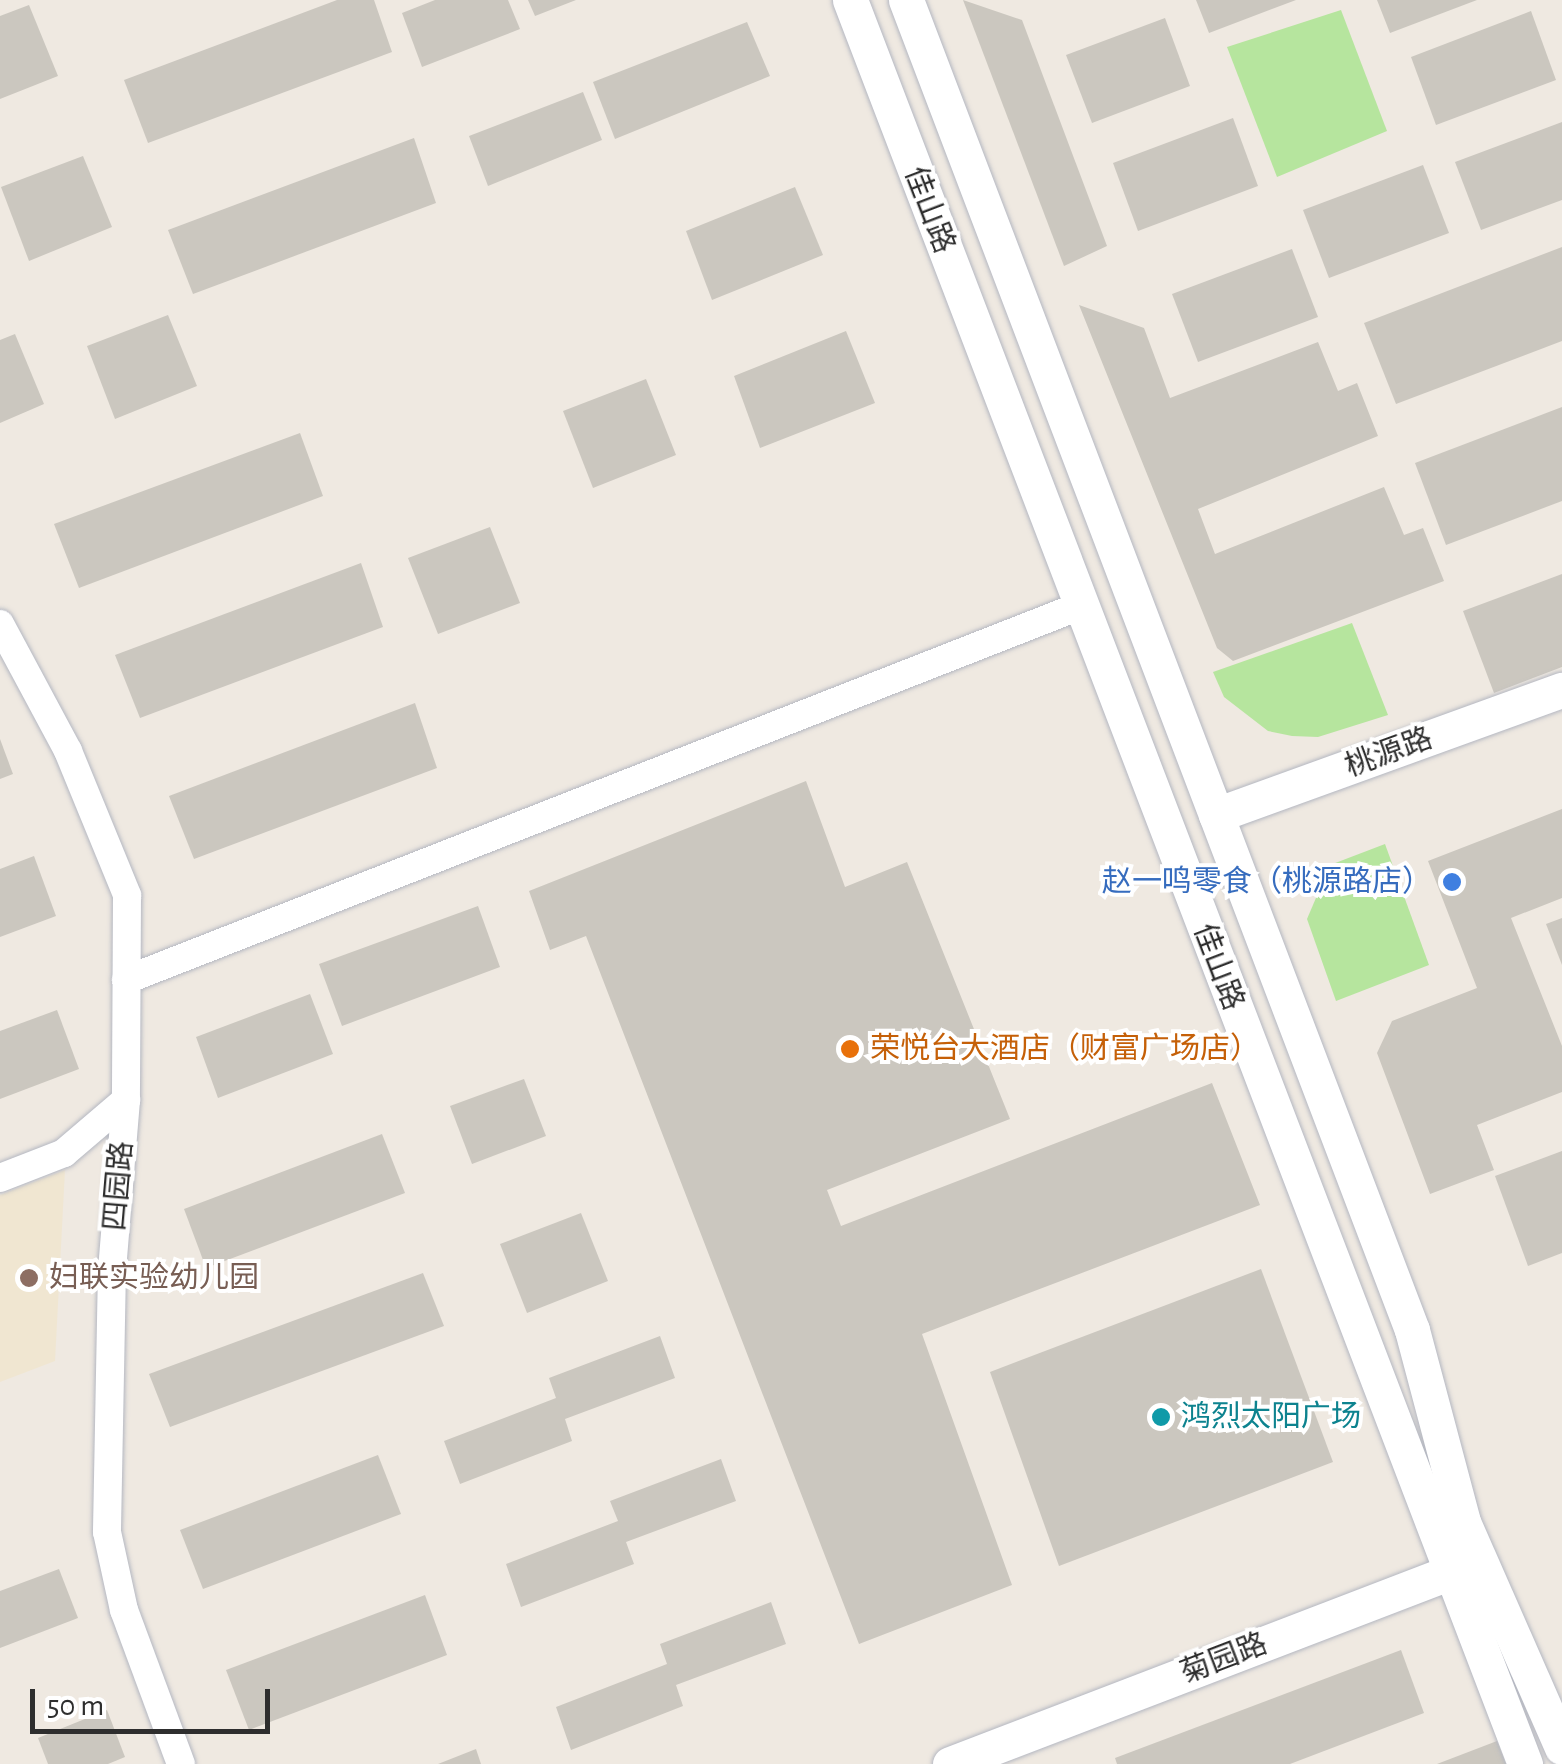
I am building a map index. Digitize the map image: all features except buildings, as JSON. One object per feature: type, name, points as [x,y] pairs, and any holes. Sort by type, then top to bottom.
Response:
[{"type":"street","name":"佳山路","points":[[850,0],[1525,1764]]},
{"type":"street","name":"佳山路","points":[[906,0],[1412,1330],[1463,1522],[1562,1746]]},
{"type":"street","points":[[126,980],[1080,606]]},
{"type":"street","name":"四园路","points":[[0,624],[68,751],[126,896],[126,1100],[112,1270],[108,1532],[124,1610],[181,1764]]},
{"type":"street","name":"桃源路","points":[[1216,815],[1562,690]]},
{"type":"street","points":[[0,1178],[64,1153],[126,1100]]},
{"type":"street","points":[[1451,1572],[1463,1522]]},
{"type":"street","name":"菊园路","points":[[950,1764],[1451,1572]]},
{"type":"shaded area","name":"妇联实验幼儿园","points":[[65,1170],[55,1361],[0,1382],[0,1195]]},
{"type":"green space","points":[[1341,10],[1387,131],[1277,177],[1227,47]]},
{"type":"green space","points":[[1352,623],[1388,715],[1318,737],[1292,736],[1268,731],[1224,697],[1213,672]]},
{"type":"green space","points":[[1385,844],[1429,965],[1336,1001],[1307,919],[1330,865]]},
{"type":"place","name":"赵一鸣零食（桃源路店）","points":[[1452,882]]},
{"type":"place","name":"荣悦台大酒店（财富广场店）","points":[[850,1049]]},
{"type":"place","name":"妇联实验幼儿园","points":[[29,1278]]},
{"type":"place","name":"鸿烈太阳广场","points":[[1161,1417]]}]
